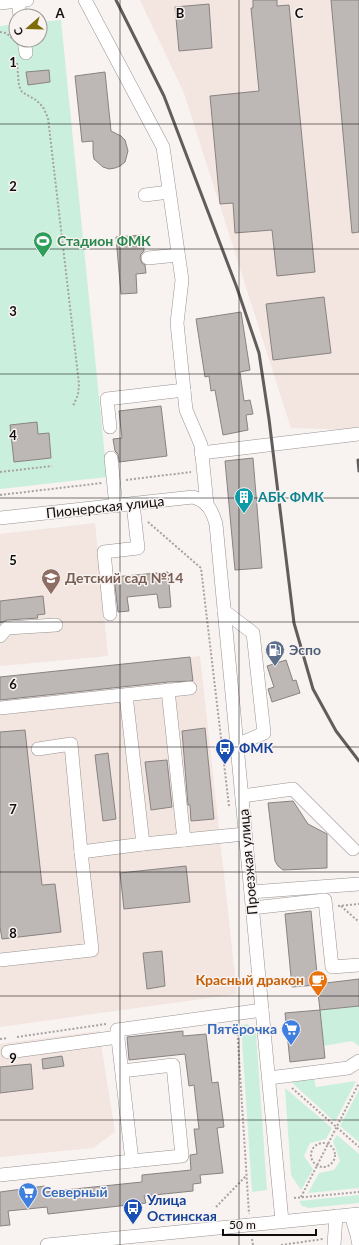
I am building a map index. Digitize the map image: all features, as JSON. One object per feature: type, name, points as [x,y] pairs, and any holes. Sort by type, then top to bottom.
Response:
[{"type":"street","points":[[0,2],[22,0]]},
{"type":"street","points":[[85,0],[162,147],[182,280],[177,323],[186,410],[201,445],[207,505]]},
{"type":"street","points":[[145,195],[169,192]]},
{"type":"street","points":[[148,258],[178,255]]},
{"type":"street","points":[[110,427],[107,399],[184,390]]},
{"type":"street","points":[[202,453],[359,434]]},
{"type":"street","points":[[111,458],[116,506]]},
{"type":"street","name":"Пионерская улица","points":[[0,518],[193,497],[201,499],[207,505]]},
{"type":"street","points":[[110,614],[104,552],[138,548],[133,504]]},
{"type":"street","name":"Проезжая улица","points":[[207,505],[211,510],[216,524],[262,1010],[274,1078],[282,1221]]},
{"type":"street","points":[[224,611],[253,633],[264,733],[237,745]]},
{"type":"street","points":[[0,636],[7,628],[56,625]]},
{"type":"street","points":[[0,708],[190,688]]},
{"type":"street","points":[[168,690],[184,840]]},
{"type":"street","points":[[126,695],[143,844]]},
{"type":"street","points":[[0,960],[92,950],[71,744],[38,749]]},
{"type":"street","points":[[242,796],[293,789],[353,849]]},
{"type":"street","points":[[81,852],[245,834]]},
{"type":"street","points":[[251,892],[359,884]]},
{"type":"street","points":[[252,908],[325,900],[332,967],[359,965]]},
{"type":"street","points":[[132,1162],[117,1030],[262,1010]]},
{"type":"street","points":[[8,1052],[118,1037]]},
{"type":"street","points":[[274,1078],[348,1068],[359,1061]]},
{"type":"street","points":[[0,1174],[182,1156],[173,1065],[122,1071]]},
{"type":"street","points":[[47,1245],[161,1239],[282,1221],[355,1214],[359,1245]]},
{"type":"street","points":[[334,1241],[336,1216]]},
{"type":"path","points":[[21,48],[19,86],[22,92],[36,100],[43,107],[48,118],[79,384],[78,395],[73,406]]},
{"type":"path","points":[[0,472],[52,466]]},
{"type":"path","points":[[0,496],[191,472]]},
{"type":"path","points":[[326,907],[359,904]]},
{"type":"path","points":[[341,906],[359,922]]},
{"type":"path","points":[[237,1024],[246,1176],[250,1214]]},
{"type":"path","points":[[274,1078],[359,1147]]},
{"type":"path","points":[[300,1197],[359,1083]]},
{"type":"path","points":[[320,1144],[328,1145],[334,1153],[333,1160],[325,1167],[317,1166],[312,1160],[311,1156],[313,1148],[320,1144]]},
{"type":"path","points":[[216,1206],[246,1176]]},
{"type":"path","points":[[294,1198],[359,1192]]},
{"type":"path","points":[[252,1239],[253,1245]]},
{"type":"path","points":[[281,1245],[334,1241]]},
{"type":"shaded area","points":[[140,0],[359,0],[359,430],[291,428],[184,93]]},
{"type":"shaded area","name":"Детский сад №14","points":[[95,523],[108,656],[0,666],[0,534]]},
{"type":"shaded area","points":[[200,656],[237,994],[0,1027],[0,677]]},
{"type":"shaded area","points":[[99,1031],[115,1132],[93,1148],[0,1157],[0,1044]]},
{"type":"green space","name":"Стадион ФМК","points":[[61,20],[107,477],[0,489],[0,26],[8,25],[8,48],[48,48],[48,21]]},
{"type":"green space","points":[[359,1006],[359,1046],[352,1041],[323,1046],[320,1010]]},
{"type":"green space","points":[[247,1024],[252,1027],[256,1033],[267,1190],[252,1192],[241,1025]]},
{"type":"green space","points":[[314,1079],[316,1087],[356,1081],[335,1122],[289,1080]]},
{"type":"green space","points":[[285,1088],[332,1128],[326,1139],[310,1143],[304,1156],[313,1169],[301,1190],[291,1175]]},
{"type":"green space","points":[[359,1090],[359,1142],[340,1126]]},
{"type":"green space","points":[[337,1135],[359,1154],[359,1188],[308,1193],[319,1173],[334,1170],[340,1161],[333,1141]]},
{"type":"green space","points":[[359,1195],[359,1203],[309,1208],[302,1206],[299,1201]]},
{"type":"building","points":[[253,0],[277,0],[277,6],[289,5],[315,272],[277,276],[272,230],[235,233],[233,203],[220,204],[210,96],[259,91],[251,8],[253,8]]},
{"type":"building","points":[[331,0],[359,0],[359,232],[352,233]]},
{"type":"building","points":[[209,4],[212,48],[179,51],[175,7]]},
{"type":"building","points":[[49,70],[50,82],[28,85],[26,72]]},
{"type":"building","points":[[105,72],[111,131],[121,136],[125,140],[128,151],[125,162],[120,166],[109,169],[103,167],[94,159],[93,141],[82,142],[75,76]]},
{"type":"building","points":[[143,235],[144,251],[140,258],[142,263],[145,265],[146,273],[136,274],[137,293],[121,294],[116,237]]},
{"type":"building","points":[[324,297],[331,353],[273,360],[266,304]]},
{"type":"building","points":[[241,312],[250,370],[240,372],[244,401],[250,400],[253,414],[246,415],[248,430],[223,435],[215,390],[211,391],[209,376],[205,377],[196,319]]},
{"type":"building","points":[[161,406],[167,456],[119,462],[113,439],[122,438],[119,411]]},
{"type":"building","points":[[37,422],[38,434],[49,433],[51,458],[14,462],[10,425]]},
{"type":"building","name":"АБК ФМК","points":[[253,458],[262,568],[235,570],[225,461]]},
{"type":"building","points":[[168,572],[171,607],[159,608],[157,594],[127,597],[129,611],[118,612],[114,577]]},
{"type":"building","points":[[43,596],[45,614],[37,615],[38,618],[7,620],[0,623],[0,601]]},
{"type":"building","points":[[190,657],[193,681],[168,682],[0,700],[0,677]]},
{"type":"building","points":[[286,660],[293,681],[296,680],[300,693],[272,702],[268,689],[274,687],[267,666]]},
{"type":"building","points":[[205,728],[214,819],[191,821],[190,805],[188,805],[182,731]]},
{"type":"building","points":[[25,730],[42,885],[55,884],[61,932],[2,939],[0,927],[0,732]]},
{"type":"building","points":[[108,753],[116,819],[103,821],[95,755]]},
{"type":"building","points":[[167,760],[172,807],[151,810],[145,762]]},
{"type":"building","points":[[293,801],[308,824],[327,834],[327,868],[283,870],[275,861],[268,803]]},
{"type":"building","points":[[186,866],[190,902],[124,909],[120,873]]},
{"type":"building","points":[[311,911],[318,984],[359,979],[359,1006],[320,1010],[317,985],[292,987],[285,914]]},
{"type":"building","points":[[162,951],[165,986],[147,989],[143,953]]},
{"type":"building","points":[[320,1010],[325,1058],[290,1062],[285,1013]]},
{"type":"building","points":[[183,1031],[183,1036],[206,1034],[212,1083],[218,1082],[224,1127],[217,1128],[223,1173],[200,1175],[201,1183],[193,1184],[193,1191],[144,1196],[146,1203],[48,1214],[47,1207],[8,1211],[10,1225],[0,1226],[0,1192],[45,1186],[45,1192],[142,1182],[142,1175],[191,1170],[190,1155],[197,1154],[194,1129],[199,1129],[194,1085],[189,1086],[185,1054],[129,1060],[127,1037]]},
{"type":"building","points":[[62,1056],[64,1066],[43,1069],[42,1059]]},
{"type":"building","points":[[31,1064],[33,1089],[0,1093],[0,1067]]},
{"type":"railway","points":[[116,0],[164,96],[237,288],[259,353],[269,419],[294,623],[313,689],[336,731],[359,761]]},
{"type":"railway","points":[[358,460],[359,471]]},
{"type":"place","name":"Стадион ФМК","points":[[43,258]]},
{"type":"place","name":"АБК ФМК","points":[[244,514]]},
{"type":"place","name":"Детский сад №14","points":[[51,595]]},
{"type":"place","name":"Эспо","points":[[275,667]]},
{"type":"place","name":"ФМК","points":[[225,765]]},
{"type":"place","name":"Красный дракон","points":[[318,997]]},
{"type":"place","name":"Пятёрочка","points":[[291,1046]]},
{"type":"place","name":"Северный","points":[[28,1209]]},
{"type":"place","name":"Улица Остинская","points":[[133,1225]]}]
